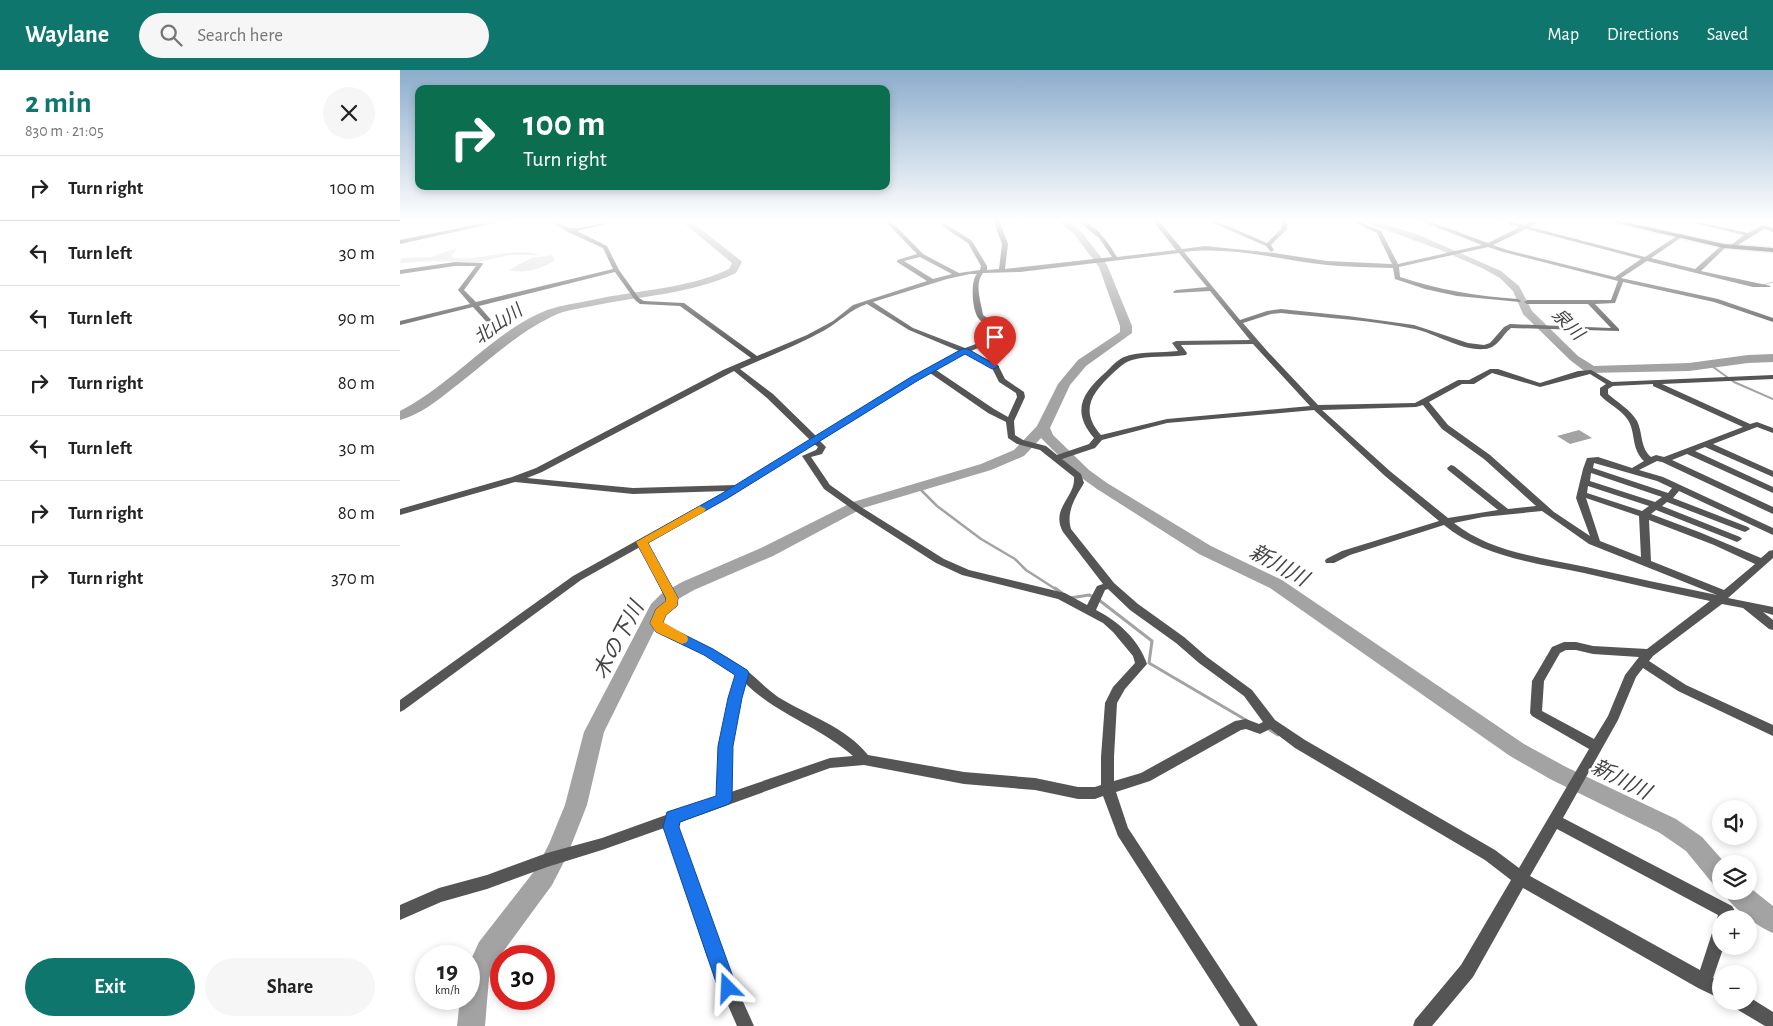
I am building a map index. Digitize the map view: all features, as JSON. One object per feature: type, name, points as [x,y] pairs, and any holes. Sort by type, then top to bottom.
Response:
[{"type":"street","points":[[400,272],[451,265]]},
{"type":"street","points":[[480,265],[462,289],[496,329]]},
{"type":"street","points":[[613,265],[637,300],[649,304],[682,304],[756,358]]},
{"type":"street","points":[[905,265],[931,281]]},
{"type":"street","points":[[942,265],[957,274]]},
{"type":"street","points":[[400,707],[577,578],[738,488],[931,370],[965,351],[1008,334],[980,316],[974,286],[983,265]]},
{"type":"street","points":[[1002,265],[1003,271]]},
{"type":"street","points":[[400,512],[515,479],[554,463],[735,368],[809,336],[835,322],[856,306],[957,274],[1063,265]]},
{"type":"street","points":[[1190,265],[1254,342],[1316,408],[1388,474],[1445,522],[1476,542],[1519,556],[1722,597]]},
{"type":"street","points":[[1368,265],[1402,265]]},
{"type":"street","points":[[1561,265],[1618,280],[1716,300],[1773,320]]},
{"type":"street","points":[[1526,302],[1613,302],[1618,280],[1639,265]]},
{"type":"street","points":[[1673,265],[1753,285],[1770,284]]},
{"type":"street","points":[[1698,270],[1704,265]]},
{"type":"street","points":[[1396,266],[1397,278],[1427,288],[1468,297],[1518,302]]},
{"type":"street","points":[[400,323],[616,270]]},
{"type":"street","points":[[1176,292],[1209,289]]},
{"type":"street","points":[[868,302],[911,329],[965,351],[995,367],[1002,380],[1020,392],[1021,397],[1010,421],[1010,436],[1020,442],[1043,448],[1078,476],[1079,483],[1064,510],[1062,520],[1066,530],[1110,585],[1139,611],[1248,693],[1266,725],[1490,855],[1520,878],[1712,986]]},
{"type":"street","points":[[1238,322],[1250,320],[1267,313],[1281,311],[1416,327],[1485,347],[1493,345],[1506,328],[1510,326],[1617,330],[1589,302]]},
{"type":"street","points":[[1098,438],[1088,425],[1084,413],[1088,396],[1098,383],[1125,359],[1183,354],[1176,342],[1254,342]]},
{"type":"street","points":[[735,368],[770,396],[822,447],[819,452],[806,456],[821,481],[855,507],[940,561],[958,569],[1061,596],[1090,611],[1107,620],[1116,628],[1138,655],[1141,664],[1119,689],[1112,702],[1105,766],[1107,790],[1113,811],[1123,832],[1213,966],[1250,1026]]},
{"type":"street","points":[[931,370],[991,411],[1010,421]]},
{"type":"street","points":[[1056,457],[1092,446],[1098,438],[1167,421],[1316,408],[1416,405],[1461,382],[1471,382],[1490,371],[1540,385],[1581,373],[1591,372],[1611,384]]},
{"type":"street","points":[[1650,461],[1638,446],[1633,421],[1604,395],[1604,388],[1611,384],[1773,377]]},
{"type":"street","points":[[1654,383],[1748,426]]},
{"type":"street","points":[[1424,401],[1445,427],[1494,464],[1544,508],[1593,542],[1646,562],[1722,597],[1747,606],[1773,611]]},
{"type":"street","points":[[1665,460],[1748,426],[1756,424],[1773,431]]},
{"type":"street","points":[[1705,444],[1773,474]]},
{"type":"street","points":[[1687,451],[1773,490]]},
{"type":"street","points":[[1634,471],[1636,468],[1656,458],[1665,460],[1771,510]]},
{"type":"street","points":[[1593,542],[1596,540],[1581,498],[1590,460],[1598,460],[1677,486],[1748,526]]},
{"type":"street","points":[[1451,468],[1505,511]]},
{"type":"street","points":[[1588,469],[1748,526],[1773,532]]},
{"type":"street","points":[[515,479],[633,491],[738,488]]},
{"type":"street","points":[[1584,482],[1655,505],[1738,539]]},
{"type":"street","points":[[1644,514],[1667,497],[1677,486]]},
{"type":"street","points":[[1582,494],[1644,514],[1762,563]]},
{"type":"street","points":[[1760,505],[1773,496]]},
{"type":"street","points":[[1330,561],[1346,552],[1445,522],[1505,511],[1544,508]]},
{"type":"street","points":[[1732,549],[1748,526],[1771,510]]},
{"type":"street","points":[[1644,514],[1646,562]]},
{"type":"street","points":[[642,542],[673,603],[660,612],[656,623],[660,628],[709,652],[742,673],[766,695],[831,733],[861,754],[864,760]]},
{"type":"street","points":[[1421,1026],[1466,971],[1614,717],[1631,675],[1645,657],[1722,597],[1773,553]]},
{"type":"street","points":[[1090,611],[1101,588],[1110,585]]},
{"type":"street","points":[[1747,606],[1773,626]]},
{"type":"street","points":[[1597,747],[1536,713],[1538,681],[1556,650],[1564,646],[1576,646],[1645,657],[1688,691],[1773,731]]},
{"type":"street","points":[[724,800],[726,746],[742,673]]},
{"type":"street","points":[[400,913],[440,895],[487,882],[547,860],[564,856],[830,763],[864,760],[964,778],[1035,784],[1078,793],[1095,793],[1145,777],[1239,725],[1246,724],[1260,729],[1266,725]]},
{"type":"street","points":[[672,817],[671,827],[716,956],[746,1026]]},
{"type":"street","points":[[1553,820],[1726,910]]},
{"type":"street","points":[[1704,982],[1713,955]]},
{"type":"street","points":[[1754,1010],[1773,1021]]},
{"type":"shaded area","points":[[519,265],[547,265],[527,271],[509,270]]},
{"type":"shaded area","points":[[1579,430],[1592,438],[1570,444],[1557,436]]},
{"type":"waterway","name":"北山川","points":[[400,416],[439,394],[509,338],[548,314],[616,298],[695,284],[733,271],[736,265]]},
{"type":"waterway","name":"新川川","points":[[1043,428],[1064,384],[1082,363],[1126,333],[1126,326],[1102,265]]},
{"type":"waterway","name":"泉川","points":[[1482,265],[1508,280],[1520,294],[1527,312],[1574,358],[1591,370],[1689,367],[1748,359],[1773,358]]},
{"type":"waterway","points":[[1763,285],[1773,282]]},
{"type":"waterway","points":[[1709,364],[1734,382],[1773,399]]},
{"type":"waterway","name":"木の下川","points":[[471,1026],[476,978],[488,951],[544,877],[559,849],[576,805],[594,732],[657,608],[667,598],[688,586],[767,552],[858,505],[986,467],[1019,453],[1043,428]]},
{"type":"waterway","name":"新川川","points":[[1043,428],[1047,437],[1084,473],[1102,486],[1205,550],[1276,584],[1517,750],[1558,773],[1668,826],[1694,844],[1712,865]]},
{"type":"waterway","points":[[918,487],[937,506],[981,539],[1015,559],[1026,570],[1057,590]]},
{"type":"waterway","points":[[1055,588],[1062,593]]},
{"type":"waterway","points":[[1070,598],[1089,595],[1094,597]]},
{"type":"waterway","points":[[1099,600],[1152,641],[1149,663],[1246,720]]},
{"type":"waterway","points":[[1267,728],[1278,735]]},
{"type":"waterway","name":"新川川","points":[[1746,900],[1773,921]]},
{"type":"slow traffic","points":[[682,639],[660,628],[656,623],[660,612],[673,603],[642,542],[700,509]]},
{"type":"route","points":[[728,988],[671,827],[672,817],[724,800],[726,746],[742,673],[709,652],[660,628],[656,623],[660,612],[673,603],[642,542],[725,496],[914,379],[965,351],[995,367]]}]
